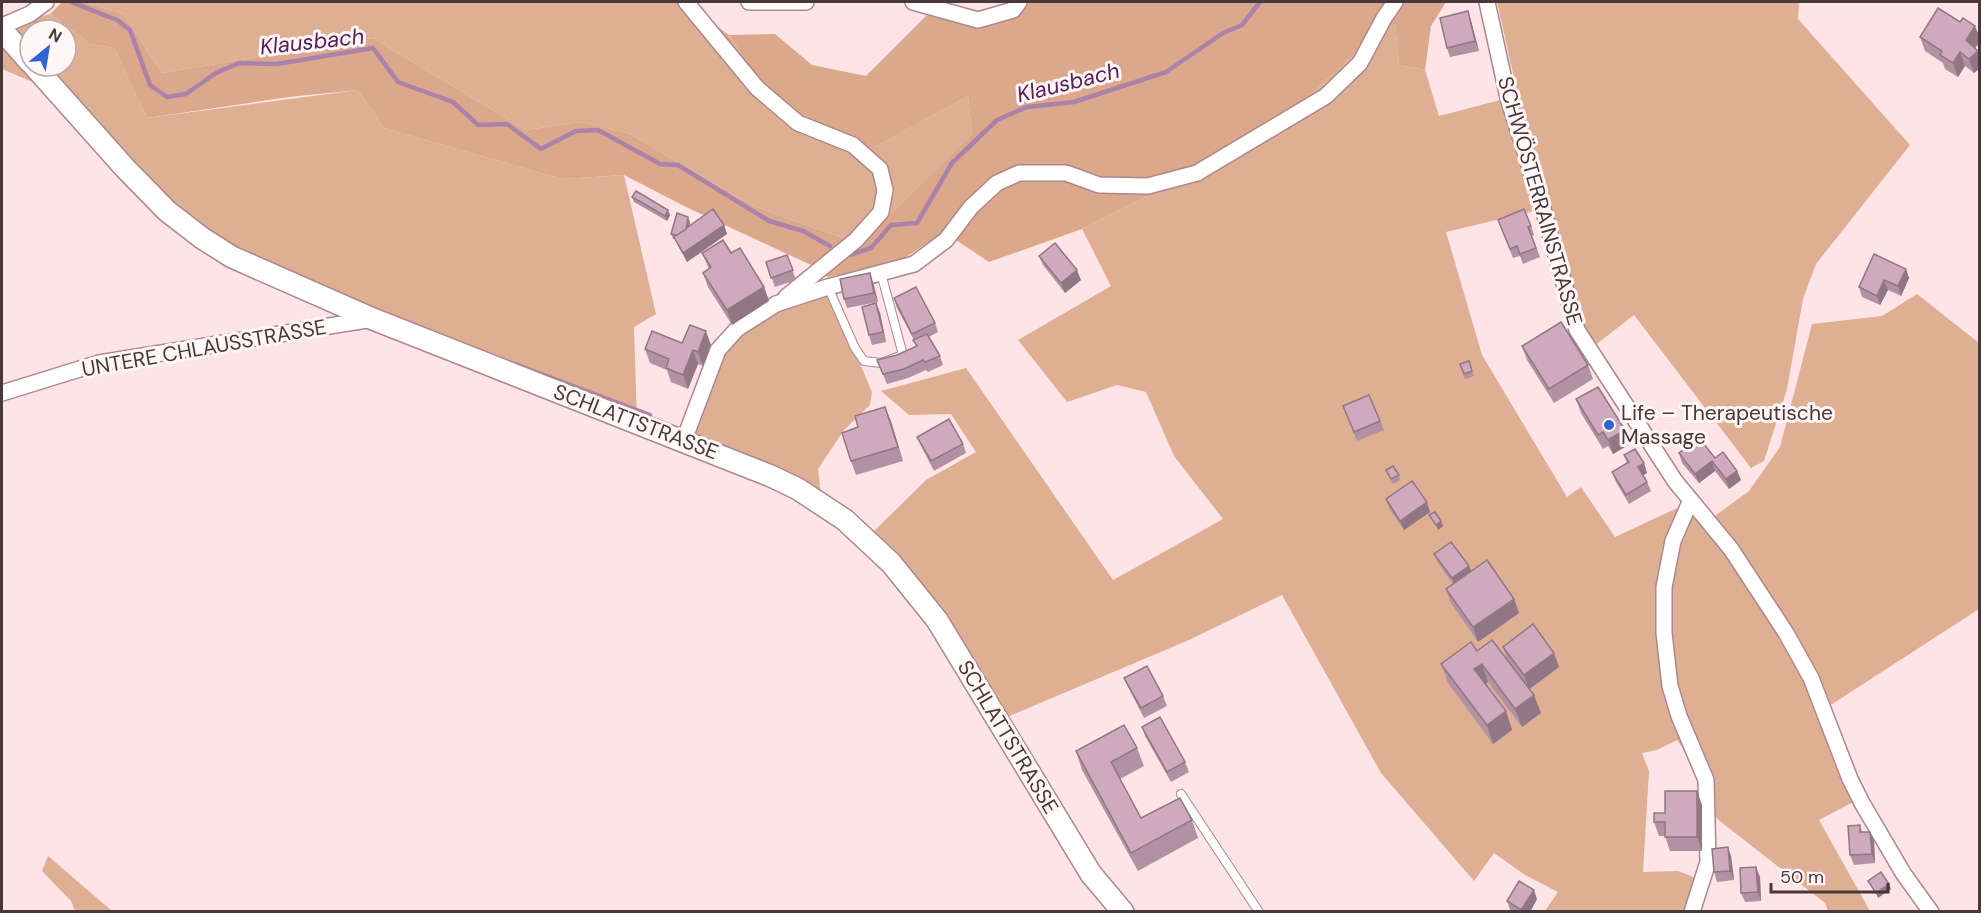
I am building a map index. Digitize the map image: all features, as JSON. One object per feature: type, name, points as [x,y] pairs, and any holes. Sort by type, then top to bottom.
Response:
[{"type":"street","points":[[18,47],[2,28],[30,14],[46,2]]},
{"type":"street","points":[[684,440],[718,350],[737,329],[776,304],[856,240],[881,213],[885,190],[880,169],[852,145],[798,123],[757,88],[686,2]]},
{"type":"street","points":[[749,2],[806,2]]},
{"type":"street","points":[[913,2],[978,20],[1013,10],[1019,2]]},
{"type":"street","points":[[776,304],[828,287],[914,264],[946,240],[971,207],[997,183],[1019,173],[1066,173],[1099,185],[1148,186],[1197,173],[1326,96],[1360,63],[1395,2]]},
{"type":"street","name":"SCHWÖSTERRAINSTRASSE","points":[[1487,2],[1508,98],[1543,209],[1577,330],[1690,502],[1731,549],[1786,633],[1811,678],[1850,779],[1862,803],[1903,873],[1931,912]]},
{"type":"street","name":"SCHLATTSTRASSE","points":[[45,78],[125,168],[167,211],[202,238],[232,257],[374,319],[771,476],[798,489],[845,520],[891,563],[937,621],[1091,874],[1123,912]]},
{"type":"street","name":"UNTERE CHLAUSSTRASSE","points":[[2,393],[99,363],[374,319]]},
{"type":"street","points":[[1690,502],[1673,541],[1664,587],[1664,633],[1670,686],[1678,716],[1706,780],[1708,862],[1692,912]]},
{"type":"lane","points":[[828,287],[855,348],[864,361],[880,363],[903,355],[881,273]]},
{"type":"lane","points":[[1181,794],[1259,912]]},
{"type":"shaded area","points":[[62,2],[84,2],[123,14],[162,73],[373,38],[526,130],[581,122],[628,133],[753,206],[862,243],[972,134],[968,96],[875,147],[804,120],[760,83],[729,35],[775,34],[812,65],[866,76],[927,15],[975,25],[1025,2],[1446,2],[1431,26],[1425,70],[1399,65],[1395,24],[1356,53],[1302,102],[1150,195],[1082,229],[989,262],[944,232],[897,263],[828,277],[811,265],[686,207],[624,175],[562,179],[384,128],[358,90],[289,97],[147,118],[114,48],[90,44],[78,35],[78,18],[55,18],[50,14]]},
{"type":"shaded area","points":[[84,2],[684,2],[729,35],[760,83],[875,147],[968,96],[972,134],[862,243],[753,206],[628,133],[581,122],[526,130],[373,38],[162,73],[123,14]]},
{"type":"shaded area","points":[[1497,2],[1799,2],[1798,19],[1910,145],[1816,264],[1803,299],[1787,389],[1764,461],[1751,468],[1634,315],[1589,350],[1543,209],[1446,232],[1482,355],[1567,497],[1581,487],[1615,537],[1690,502],[1708,521],[1749,491],[1780,447],[1812,324],[1882,316],[1917,294],[1979,343],[1979,609],[1823,710],[1859,799],[1819,820],[1870,911],[1828,911],[1825,903],[1707,811],[1706,780],[1677,740],[1657,750],[1642,753],[1649,771],[1643,872],[1678,871],[1701,880],[1692,911],[1545,911],[1558,892],[1525,875],[1494,853],[1474,881],[1381,773],[1282,595],[1189,640],[998,721],[866,539],[926,480],[976,452],[951,414],[909,415],[881,391],[966,368],[1113,580],[1223,519],[1174,456],[1146,392],[1117,385],[1067,402],[1018,340],[1111,286],[1082,229],[1150,195],[1302,102],[1356,53],[1395,24],[1399,65],[1425,70],[1439,116],[1508,98],[1541,199]]},
{"type":"shaded area","points":[[50,14],[55,18],[36,18]]},
{"type":"shaded area","points":[[18,23],[18,76],[2,69],[2,28]]},
{"type":"shaded area","points":[[78,35],[90,44],[114,48],[147,118],[358,90],[384,128],[562,179],[624,175],[656,314],[634,327],[637,422],[232,257],[37,84],[23,78],[78,78]]},
{"type":"shaded area","points":[[828,287],[872,392],[870,405],[844,430],[818,469],[822,504],[684,440],[718,350],[737,329]]},
{"type":"shaded area","points":[[48,856],[112,911],[75,911],[71,901],[42,871]]},
{"type":"building","points":[[1938,8],[1960,22],[1963,18],[1975,26],[1966,40],[1978,51],[1969,59],[1960,52],[1953,63],[1940,55],[1942,51],[1920,37]]},
{"type":"building","points":[[1468,11],[1475,41],[1447,48],[1440,18]]},
{"type":"building","points":[[636,191],[668,210],[665,216],[632,197]]},
{"type":"building","points":[[713,209],[724,225],[683,253],[674,237]]},
{"type":"building","points":[[1524,209],[1536,248],[1520,254],[1517,246],[1510,249],[1498,220]]},
{"type":"building","points":[[677,213],[688,217],[686,229],[677,235],[671,234]]},
{"type":"building","points":[[723,240],[731,253],[740,248],[764,287],[727,310],[703,273],[711,267],[702,253]]},
{"type":"building","points":[[1055,243],[1077,270],[1061,283],[1039,256]]},
{"type":"building","points":[[1874,254],[1906,269],[1898,286],[1884,280],[1877,296],[1859,287]]},
{"type":"building","points":[[787,255],[793,270],[771,278],[766,262]]},
{"type":"building","points":[[870,273],[874,293],[844,299],[840,279]]},
{"type":"building","points":[[916,287],[935,323],[912,334],[894,298]]},
{"type":"building","points":[[876,303],[883,332],[869,335],[862,307]]},
{"type":"building","points":[[1561,322],[1588,365],[1549,389],[1522,346]]},
{"type":"building","points":[[690,325],[706,331],[698,352],[693,350],[683,375],[666,368],[669,359],[645,349],[652,331],[682,343]]},
{"type":"building","points":[[927,334],[940,356],[883,374],[877,360],[897,355],[917,346],[913,340]]},
{"type":"building","points":[[1469,361],[1472,371],[1464,374],[1460,364]]},
{"type":"building","points":[[1598,387],[1625,430],[1608,440],[1603,432],[1598,435],[1576,399]]},
{"type":"building","points":[[1369,395],[1380,421],[1354,432],[1343,406]]},
{"type":"building","points":[[885,407],[898,447],[851,461],[842,433],[858,427],[855,416]]},
{"type":"building","points":[[949,419],[963,444],[931,461],[917,437]]},
{"type":"building","points":[[1699,438],[1715,458],[1723,452],[1737,471],[1726,479],[1712,461],[1695,474],[1679,453]]},
{"type":"building","points":[[1635,449],[1644,463],[1638,467],[1647,482],[1626,495],[1612,472],[1629,462],[1624,455]]},
{"type":"building","points":[[1393,466],[1399,475],[1391,479],[1386,470]]},
{"type":"building","points":[[1412,481],[1427,502],[1400,521],[1386,499]]},
{"type":"building","points":[[1435,512],[1441,521],[1436,525],[1429,515]]},
{"type":"building","points":[[1451,542],[1469,566],[1452,578],[1434,554]]},
{"type":"building","points":[[1487,560],[1514,599],[1473,627],[1446,589]]},
{"type":"building","points":[[1533,624],[1554,653],[1524,675],[1503,647]]},
{"type":"building","points":[[1492,640],[1534,695],[1515,709],[1482,664],[1474,669],[1506,711],[1487,725],[1441,664],[1471,642],[1477,651]]},
{"type":"building","points":[[1147,666],[1163,696],[1141,708],[1124,678]]},
{"type":"building","points":[[1160,717],[1185,762],[1167,772],[1142,727]]},
{"type":"building","points":[[1124,725],[1137,748],[1111,762],[1141,818],[1180,798],[1192,820],[1131,853],[1076,751]]},
{"type":"building","points":[[1665,791],[1697,791],[1697,837],[1665,837],[1665,822],[1654,822],[1654,813],[1665,813]]},
{"type":"building","points":[[1860,825],[1860,832],[1870,832],[1872,854],[1850,855],[1848,826]]},
{"type":"building","points":[[1728,847],[1730,871],[1714,872],[1712,849]]},
{"type":"building","points":[[1756,867],[1758,892],[1741,893],[1740,868]]},
{"type":"building","points":[[1881,872],[1889,884],[1876,893],[1868,881]]},
{"type":"building","points":[[1519,881],[1534,890],[1521,910],[1507,901]]},
{"type":"waterway","name":"Klausbach","points":[[71,2],[117,20],[130,30],[150,85],[167,97],[186,94],[216,73],[239,63],[277,64],[373,48],[398,82],[453,102],[478,125],[507,124],[541,149],[576,131],[598,130],[660,164],[678,165],[769,221],[803,231],[830,246]]},
{"type":"waterway","name":"Klausbach","points":[[850,255],[871,248],[891,225],[917,223],[952,163],[997,120],[1027,107],[1074,102],[1166,72],[1223,33],[1242,25],[1260,2]]},
{"type":"waterway","points":[[515,364],[650,415]]},
{"type":"place","name":"Life – Therapeutische Massage","points":[[1609,425]]}]
